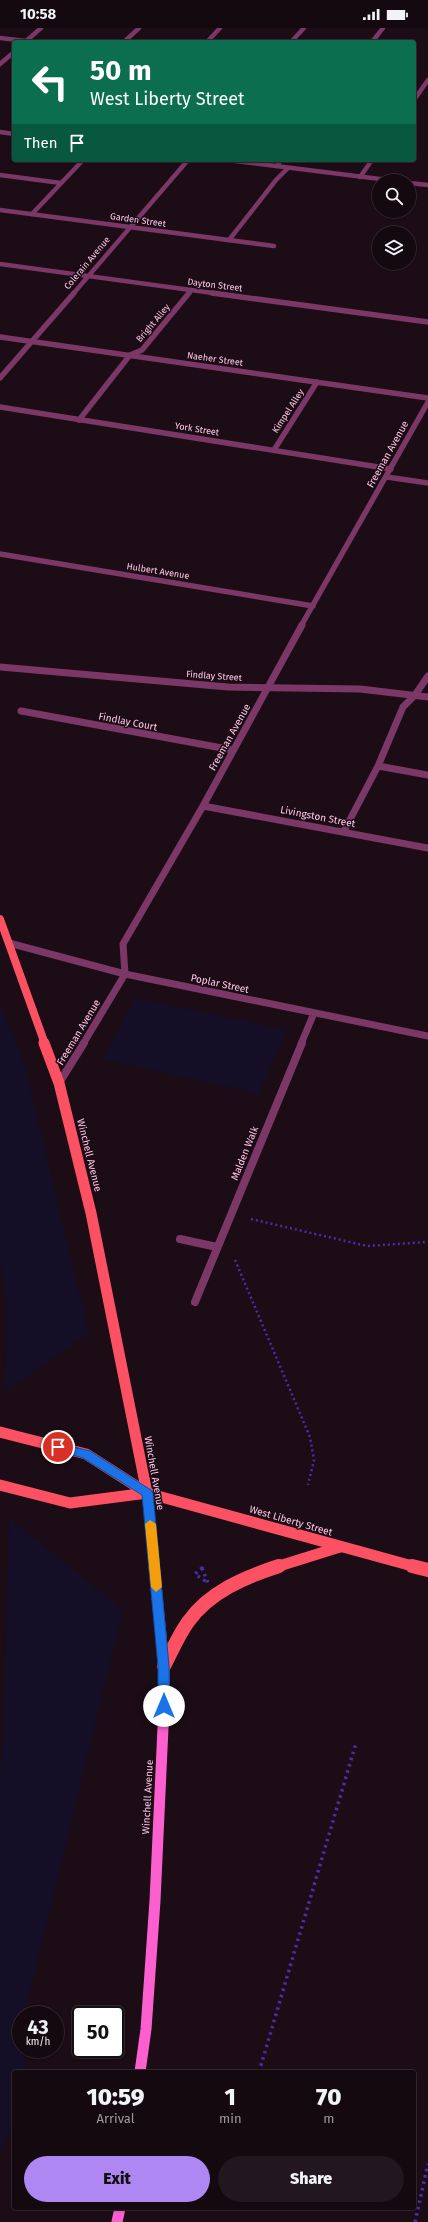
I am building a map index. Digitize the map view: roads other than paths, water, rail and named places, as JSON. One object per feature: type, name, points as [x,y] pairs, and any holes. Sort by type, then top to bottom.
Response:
[{"type":"main road","name":"Winchell Avenue","points":[[0,919],[59,1083],[91,1213],[147,1493],[164,1666],[164,1706],[155,1901],[146,2029],[140,2070]]},
{"type":"main road","name":"West Liberty Street","points":[[0,1432],[86,1454],[147,1493],[428,1570]]},
{"type":"main road","name":"West Liberty Street","points":[[0,1485],[70,1503],[147,1493]]},
{"type":"main road","points":[[164,1666],[192,1617],[216,1594],[249,1577],[340,1547]]},
{"type":"main road","points":[[118,2222],[120,2210]]},
{"type":"street","points":[[27,40],[41,28]]},
{"type":"street","points":[[126,40],[139,28]]},
{"type":"street","points":[[209,40],[220,28]]},
{"type":"street","points":[[293,40],[304,28]]},
{"type":"street","points":[[374,40],[383,28]]},
{"type":"street","points":[[0,38],[17,40]]},
{"type":"street","points":[[0,64],[12,54]]},
{"type":"street","points":[[416,97],[428,80]]},
{"type":"street","points":[[0,132],[12,134]]},
{"type":"street","points":[[32,214],[81,162]]},
{"type":"street","name":"Colerain Avenue","points":[[0,378],[86,276],[186,162]]},
{"type":"street","points":[[244,162],[372,178]]},
{"type":"street","points":[[277,166],[280,162]]},
{"type":"street","points":[[360,177],[371,162]]},
{"type":"street","points":[[230,240],[276,180],[288,168]]},
{"type":"street","points":[[0,175],[61,183]]},
{"type":"street","points":[[416,184],[428,185]]},
{"type":"street","name":"Garden Street","points":[[0,210],[274,246]]},
{"type":"street","name":"Dayton Street","points":[[0,264],[428,322]]},
{"type":"street","name":"Bright Alley","points":[[79,420],[130,355],[142,350],[191,290]]},
{"type":"street","name":"Naeher Street","points":[[0,337],[428,398]]},
{"type":"street","name":"Kimpel Alley","points":[[274,450],[317,382]]},
{"type":"street","name":"Freeman Avenue","points":[[59,1083],[125,974],[123,944],[203,806],[313,606],[428,402]]},
{"type":"street","name":"York Street","points":[[0,407],[391,469]]},
{"type":"street","points":[[386,477],[428,483]]},
{"type":"street","name":"Hulbert Avenue","points":[[0,554],[313,606]]},
{"type":"street","name":"Findlay Street","points":[[0,667],[228,687],[360,689],[428,697]]},
{"type":"street","points":[[344,831],[378,766],[403,706],[415,695],[428,676]]},
{"type":"street","name":"Findlay Court","points":[[21,711],[233,750]]},
{"type":"street","points":[[378,766],[428,775]]},
{"type":"street","name":"Livingston Street","points":[[203,806],[344,831],[428,848]]},
{"type":"street","name":"Poplar Street","points":[[8,943],[125,974],[428,1036]]},
{"type":"street","name":"Malden Walk","points":[[195,1302],[314,1013]]},
{"type":"street","points":[[180,1239],[217,1247]]}]
